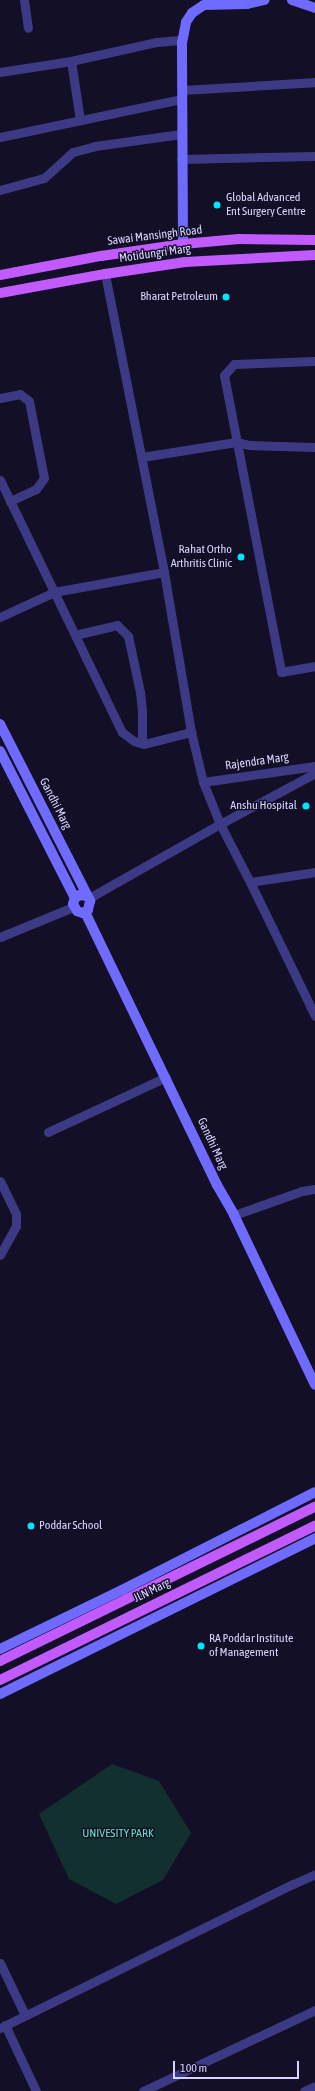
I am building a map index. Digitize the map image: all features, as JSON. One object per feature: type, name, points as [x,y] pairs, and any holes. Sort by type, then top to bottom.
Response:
[{"type":"main road","name":"Sawai Mansingh Road","points":[[0,275],[113,254],[183,244],[239,239],[315,240]]},
{"type":"main road","name":"Motidungri Marg","points":[[0,293],[106,274],[186,262],[315,255]]},
{"type":"main road","name":"JLN Marg","points":[[0,1661],[315,1508]]},
{"type":"main road","name":"JLN Marg","points":[[0,1680],[315,1526]]},
{"type":"street","points":[[24,0],[28,28]]},
{"type":"street","points":[[183,244],[181,159],[182,40],[186,22],[197,4],[247,4],[265,0]]},
{"type":"street","points":[[292,0],[315,8]]},
{"type":"street","points":[[0,72],[71,62],[157,42],[182,40]]},
{"type":"street","points":[[71,62],[80,120]]},
{"type":"street","points":[[0,137],[80,120],[182,94],[315,82]]},
{"type":"street","points":[[0,190],[38,180],[51,172],[59,163],[73,152],[95,146],[182,134]]},
{"type":"street","points":[[181,159],[315,156]]},
{"type":"street","points":[[106,274],[164,572],[191,732],[202,782],[220,824],[315,1016]]},
{"type":"street","points":[[315,361],[234,364],[224,375],[281,672],[315,666]]},
{"type":"street","points":[[0,398],[20,394],[29,401],[44,478],[36,489],[10,500]]},
{"type":"street","points":[[142,457],[236,442],[249,445],[315,447]]},
{"type":"street","points":[[0,480],[122,732],[134,741],[142,743],[191,732]]},
{"type":"street","points":[[0,617],[54,592],[164,572]]},
{"type":"street","points":[[75,635],[117,625],[128,636],[140,692],[142,710],[142,743]]},
{"type":"street","name":"Gandhi Marg","points":[[0,724],[88,897]]},
{"type":"street","points":[[0,751],[74,902],[77,912],[85,912],[90,908],[88,897]]},
{"type":"street","name":"Rajendra Marg","points":[[202,782],[315,766]]},
{"type":"street","points":[[0,937],[74,902],[80,895],[88,897],[315,773]]},
{"type":"street","points":[[250,882],[315,872]]},
{"type":"street","name":"Gandhi Marg","points":[[85,912],[217,1185],[234,1215],[315,1385]]},
{"type":"street","points":[[48,1132],[166,1077]]},
{"type":"street","points":[[0,1183],[16,1214],[16,1226],[0,1256]]},
{"type":"street","points":[[234,1215],[302,1191],[315,1189]]},
{"type":"street","points":[[0,1649],[122,1590],[315,1492]]},
{"type":"street","points":[[0,1694],[315,1538]]},
{"type":"street","points":[[36,2091],[3,2027],[315,1874]]},
{"type":"street","points":[[0,1963],[25,2015]]},
{"type":"street","points":[[143,2091],[315,2010]]},
{"type":"street","points":[[304,2091],[315,2086]]},
{"type":"green space","name":"UNIVESITY PARK","points":[[112,1764],[159,1781],[191,1833],[163,1880],[116,1904],[69,1879],[39,1814]]},
{"type":"place","name":"Global Advanced Ent Surgery Centre","points":[[217,205]]},
{"type":"place","name":"Bharat Petroleum","points":[[226,297]]},
{"type":"place","name":"Rahat Ortho Arthritis Clinic","points":[[241,557]]},
{"type":"place","name":"Anshu Hospital","points":[[306,806]]},
{"type":"place","name":"Poddar School","points":[[31,1526]]},
{"type":"place","name":"RA Poddar Institute of Management","points":[[201,1646]]}]
